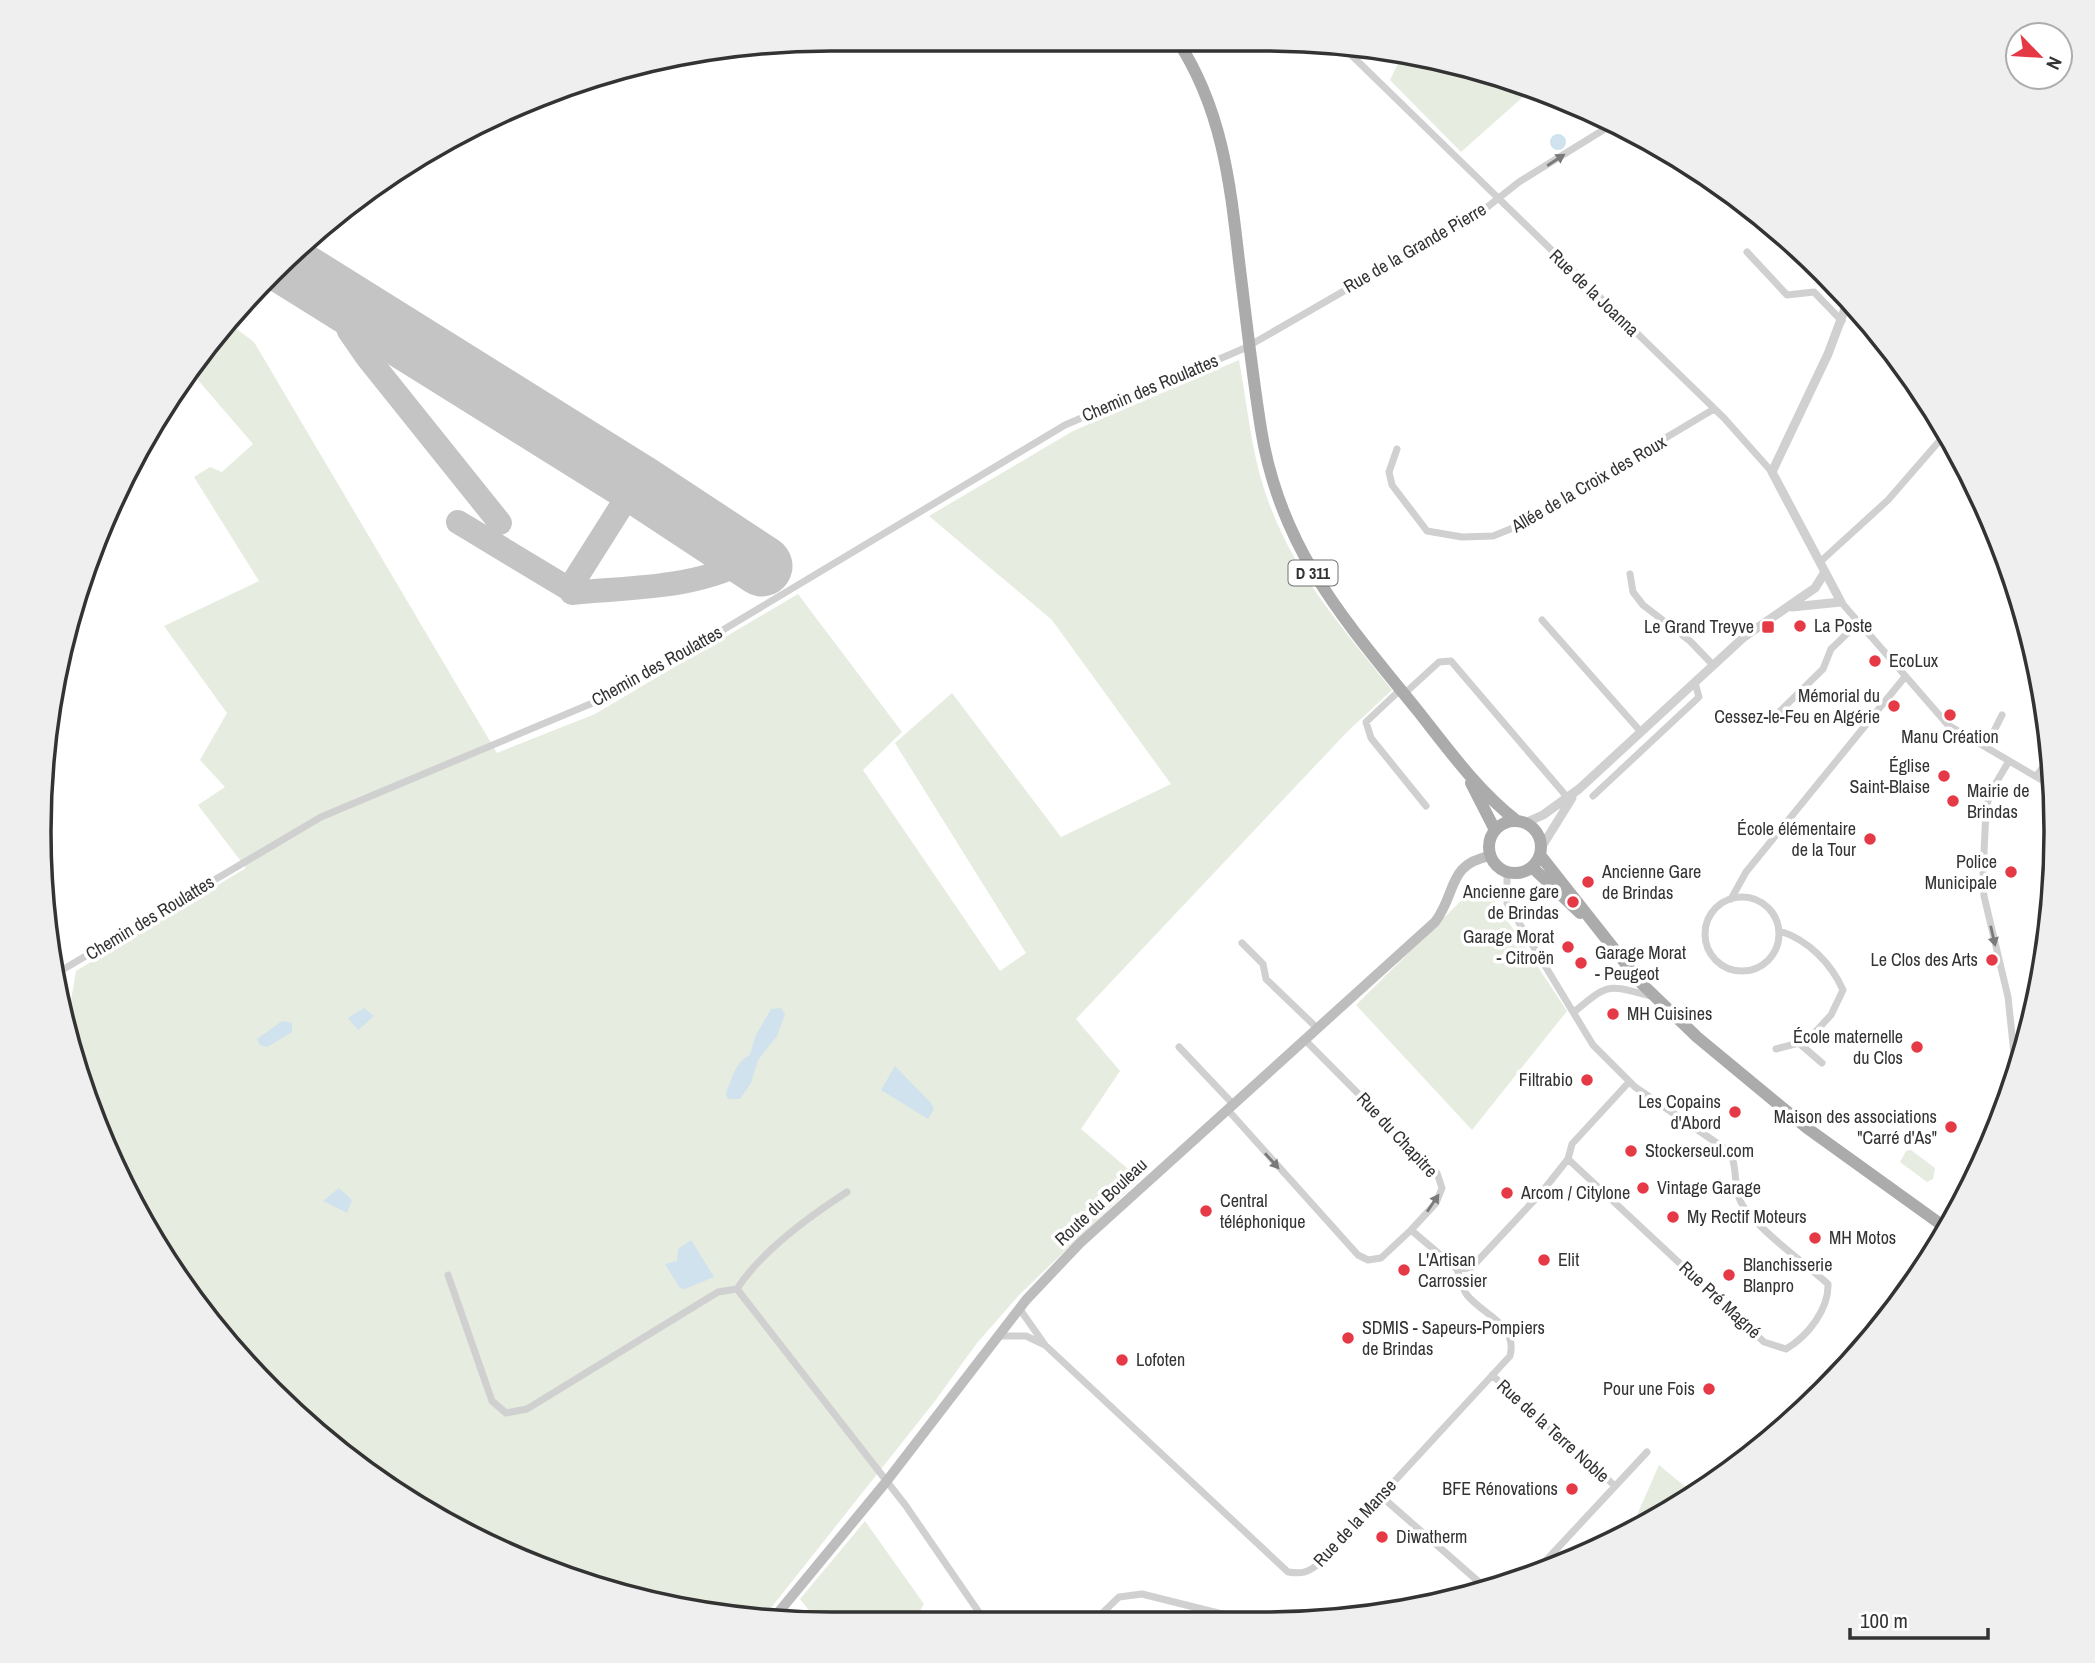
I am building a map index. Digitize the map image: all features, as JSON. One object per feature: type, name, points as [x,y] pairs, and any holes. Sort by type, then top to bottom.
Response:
[{"type":"main road","name":"D 311","points":[[1183,51],[1213,107],[1228,165],[1261,431],[1283,514],[1323,588],[1402,692],[1458,761],[1521,822]]},
{"type":"main road","name":"D 311","points":[[1458,761],[1495,830]]},
{"type":"main road","points":[[1540,852],[1532,867],[1524,872],[1507,873],[1500,869],[1490,856],[1489,847],[1495,830],[1509,822],[1521,822],[1537,833],[1540,852],[1591,922],[1656,997],[1769,1099],[1938,1225]]},
{"type":"main road","name":"Route du Bouleau","points":[[780,1611],[886,1482],[1019,1308],[1080,1243],[1435,922],[1446,908],[1452,883],[1463,866],[1474,859],[1490,856]]},
{"type":"main road","points":[[1532,867],[1560,897],[1591,922]]},
{"type":"street","name":"Rue de la Joanna","points":[[1352,56],[1714,409],[1772,472],[1840,602]]},
{"type":"street","name":"Rue de la Grande Pierre","points":[[1250,346],[1499,198],[1519,182],[1605,129]]},
{"type":"street","points":[[1747,252],[1787,295],[1814,292],[1842,321]]},
{"type":"street","points":[[1772,472],[1845,311]]},
{"type":"street","name":"Chemin des Roulattes","points":[[64,970],[321,817],[596,702],[656,670],[1065,425],[1250,346]]},
{"type":"street","name":"Allée de la Croix des Roux","points":[[1397,449],[1389,472],[1392,485],[1420,526],[1435,534],[1493,536],[1518,526],[1714,409]]},
{"type":"street","points":[[1819,562],[1888,500],[1940,441]]},
{"type":"street","points":[[1807,595],[1825,572]]},
{"type":"street","points":[[1630,574],[1633,592],[1643,605],[1690,641],[1713,665]]},
{"type":"street","points":[[1521,822],[1543,815],[1579,789],[1744,637],[1807,595],[1816,591],[1835,591]]},
{"type":"street","points":[[1788,608],[1840,602],[1948,725],[2043,779]]},
{"type":"street","points":[[1542,620],[1641,732]]},
{"type":"street","points":[[1774,717],[1823,669],[1831,649],[1857,624]]},
{"type":"street","points":[[1426,806],[1371,738],[1366,722],[1439,662],[1451,662],[1567,797]]},
{"type":"street","points":[[1731,899],[1746,872],[1904,678]]},
{"type":"street","points":[[1593,796],[1699,697],[1695,683]]},
{"type":"street","points":[[1986,747],[2002,715]]},
{"type":"street","points":[[2009,761],[1990,793],[1986,810],[1983,896],[2008,998],[2013,1049]]},
{"type":"street","points":[[2037,775],[2042,769]]},
{"type":"street","points":[[1540,852],[1561,813],[1579,789]]},
{"type":"street","name":"Rue Pré Magné","points":[[1507,873],[1507,903],[1593,1045],[1629,1082],[1730,1152],[1735,1163],[1741,1203],[1773,1237],[1828,1284],[1826,1305],[1806,1333],[1786,1349],[1765,1342],[1568,1159]]},
{"type":"street","points":[[1753,898],[1763,903],[1777,920],[1780,931],[1773,956],[1765,965],[1740,972],[1717,962],[1709,952],[1706,926],[1719,905],[1731,899],[1753,898]]},
{"type":"street","points":[[1776,1049],[1800,1044],[1831,1015],[1843,990],[1836,974],[1822,957],[1794,936],[1780,931]]},
{"type":"street","points":[[1242,943],[1263,964],[1266,979],[1317,1028]]},
{"type":"street","points":[[1574,1012],[1600,991],[1616,986],[1656,997]]},
{"type":"street","name":"Rue du Chapitre","points":[[1230,1107],[1358,1255],[1368,1260],[1381,1258],[1436,1203],[1442,1188],[1437,1173],[1305,1040]]},
{"type":"street","points":[[1800,1044],[1822,1063]]},
{"type":"street","points":[[1179,1047],[1230,1107]]},
{"type":"street","points":[[1411,1230],[1457,1269],[1471,1268],[1541,1194],[1568,1159],[1572,1144],[1629,1082]]},
{"type":"street","points":[[449,1275],[492,1401],[506,1413],[527,1409],[718,1292],[737,1289],[746,1275],[813,1215],[847,1192]]},
{"type":"street","name":"Rue de la Manse","points":[[1019,1308],[1045,1345],[1288,1572],[1308,1572],[1510,1356],[1511,1337],[1506,1329],[1466,1294],[1457,1269]]},
{"type":"street","points":[[737,1289],[886,1482],[978,1612]]},
{"type":"street","points":[[995,1338],[1026,1336],[1045,1345]]},
{"type":"street","name":"Rue de la Terre Noble","points":[[1492,1375],[1615,1486]]},
{"type":"street","name":"Rue de la Terre Noble","points":[[1548,1558],[1647,1452]]},
{"type":"street","points":[[1381,1496],[1479,1582]]},
{"type":"street","points":[[1103,1612],[1119,1597],[1142,1594],[1214,1612]]},
{"type":"shaded area","points":[[1398,63],[1466,77],[1524,96],[1461,152],[1390,80]]},
{"type":"shaded area","points":[[236,328],[254,342],[497,753],[595,714],[798,594],[902,732],[863,770],[1000,971],[1026,953],[895,743],[952,693],[1061,837],[1171,784],[1052,620],[929,516],[1073,431],[1239,360],[1256,460],[1276,521],[1319,597],[1392,690],[1347,732],[1076,1019],[1120,1071],[1081,1129],[1140,1179],[1019,1295],[977,1343],[935,1401],[769,1610],[730,1606],[629,1586],[533,1553],[441,1508],[356,1451],[279,1384],[212,1307],[155,1222],[110,1130],[92,1082],[70,1004],[76,971],[246,868],[198,805],[225,787],[200,760],[227,713],[164,626],[259,581],[194,477],[210,467],[222,472],[253,444],[196,378]]},
{"type":"shaded area","points":[[1476,886],[1486,888],[1567,1011],[1472,1130],[1356,1005]]},
{"type":"shaded area","points":[[1911,1150],[1935,1168],[1933,1179],[1927,1182],[1900,1162],[1906,1151]]},
{"type":"shaded area","points":[[1659,1465],[1686,1488],[1654,1508],[1636,1518]]},
{"type":"shaded area","points":[[865,1521],[924,1604],[921,1612],[810,1612],[800,1599]]},
{"type":"water","points":[[1555,134],[1561,134],[1566,142],[1564,148],[1555,150],[1550,145],[1550,139]]},
{"type":"water","points":[[364,1008],[374,1016],[358,1030],[348,1018]]},
{"type":"water","points":[[781,1008],[785,1014],[777,1036],[758,1060],[751,1083],[740,1099],[728,1099],[726,1094],[732,1077],[738,1066],[750,1055],[755,1037],[771,1009]]},
{"type":"water","points":[[282,1021],[292,1023],[292,1032],[267,1047],[260,1045],[257,1039]]},
{"type":"water","points":[[895,1066],[931,1103],[934,1109],[928,1119],[881,1090]]},
{"type":"water","points":[[339,1188],[352,1200],[347,1213],[323,1201]]},
{"type":"water","points":[[691,1240],[714,1277],[685,1289],[680,1288],[665,1264],[677,1261],[678,1249]]},
{"type":"taxiway","points":[[336,295],[349,331],[367,357],[500,523]]},
{"type":"taxiway","points":[[458,522],[569,589],[636,483]]},
{"type":"taxiway","points":[[572,593],[687,581],[709,576],[751,558]]},
{"type":"runway","points":[[291,268],[636,483],[762,566]]},
{"type":"place","name":"La Poste","points":[[1800,626]]},
{"type":"place","name":"Le Grand Treyve","points":[[1768,627]]},
{"type":"place","name":"EcoLux","points":[[1875,661]]},
{"type":"place","name":"Mémorial du Cessez-le-Feu en Algérie","points":[[1894,706]]},
{"type":"place","name":"Manu Création","points":[[1950,715]]},
{"type":"place","name":"Église Saint-Blaise","points":[[1944,776]]},
{"type":"place","name":"Mairie de Brindas","points":[[1953,801]]},
{"type":"place","name":"École élémentaire de la Tour","points":[[1870,839]]},
{"type":"place","name":"Police Municipale","points":[[2011,872]]},
{"type":"place","name":"Ancienne Gare de Brindas","points":[[1588,882]]},
{"type":"place","name":"Ancienne gare de Brindas","points":[[1573,902]]},
{"type":"place","name":"Garage Morat - Citroën","points":[[1568,947]]},
{"type":"place","name":"Le Clos des Arts","points":[[1992,960]]},
{"type":"place","name":"Garage Morat - Peugeot","points":[[1581,963]]},
{"type":"place","name":"MH Cuisines","points":[[1613,1014]]},
{"type":"place","name":"École maternelle du Clos","points":[[1917,1047]]},
{"type":"place","name":"Filtrabio","points":[[1587,1080]]},
{"type":"place","name":"Les Copains d'Abord","points":[[1735,1112]]},
{"type":"place","name":"Maison des associations \"Carré d'As\"","points":[[1951,1127]]},
{"type":"place","name":"Stockerseul.com","points":[[1631,1151]]},
{"type":"place","name":"Vintage Garage","points":[[1643,1188]]},
{"type":"place","name":"Arcom / Citylone","points":[[1507,1193]]},
{"type":"place","name":"Central téléphonique","points":[[1206,1211]]},
{"type":"place","name":"My Rectif Moteurs","points":[[1673,1217]]},
{"type":"place","name":"MH Motos","points":[[1815,1238]]},
{"type":"place","name":"Elit","points":[[1544,1260]]},
{"type":"place","name":"L'Artisan Carrossier","points":[[1404,1270]]},
{"type":"place","name":"Blanchisserie Blanpro","points":[[1729,1275]]},
{"type":"place","name":"SDMIS - Sapeurs-Pompiers de Brindas","points":[[1348,1338]]},
{"type":"place","name":"Lofoten","points":[[1122,1360]]},
{"type":"place","name":"Pour une Fois","points":[[1709,1389]]},
{"type":"place","name":"BFE Rénovations","points":[[1572,1489]]},
{"type":"place","name":"Diwatherm","points":[[1382,1537]]}]
